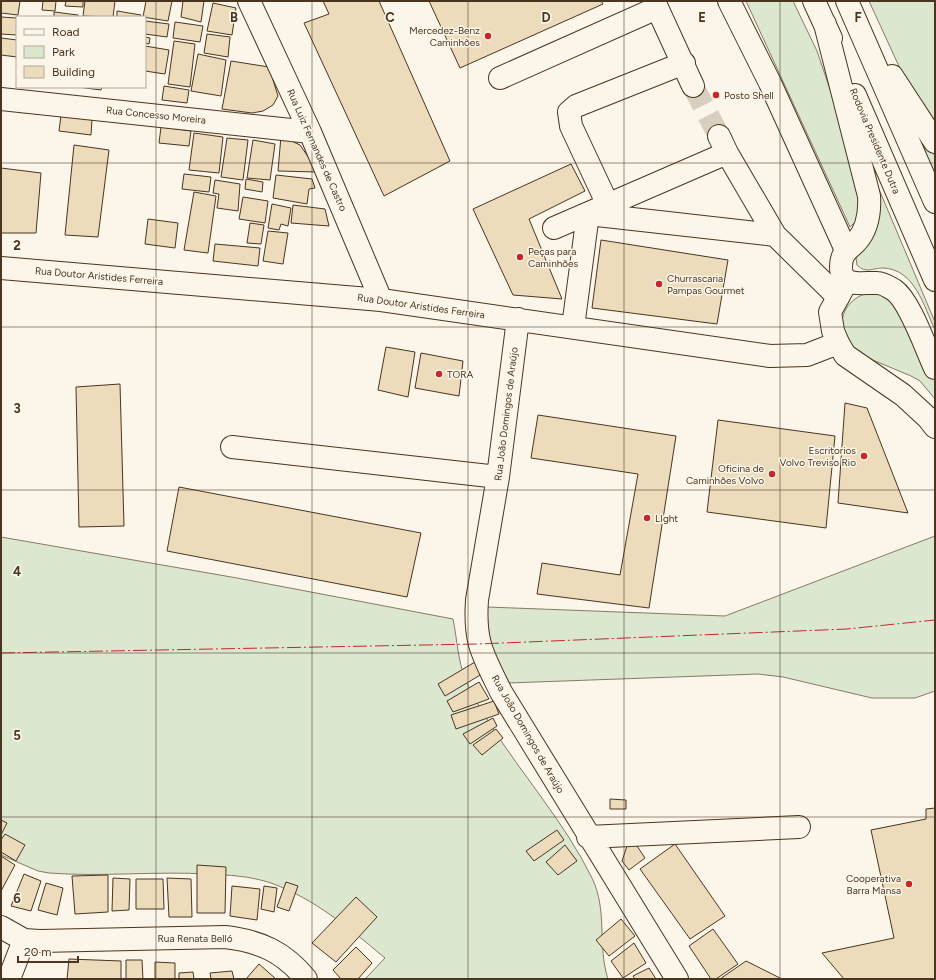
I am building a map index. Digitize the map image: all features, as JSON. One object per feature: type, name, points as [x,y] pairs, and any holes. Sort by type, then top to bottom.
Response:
[{"type":"main road","name":"Rua Luiz Fernandes de Castro","points":[[249,1],[310,132],[381,300]]},
{"type":"main road","points":[[729,1],[770,83],[846,250]]},
{"type":"main road","name":"Rodovia Presidente Dutra","points":[[814,1],[935,280]]},
{"type":"main road","points":[[847,1],[862,32],[935,202]]},
{"type":"main road","points":[[500,78],[655,4],[684,63],[693,86]]},
{"type":"main road","points":[[825,24],[869,196],[869,212],[866,225],[856,242],[846,250],[841,268],[842,288],[830,312],[833,331],[845,355],[903,395],[928,418],[935,427]]},
{"type":"main road","points":[[862,32],[935,142]]},
{"type":"main road","points":[[608,205],[572,126],[569,112],[576,106],[684,63]]},
{"type":"main road","name":"Rua Concesso Moreira","points":[[1,98],[310,132]]},
{"type":"main road","points":[[554,228],[608,205],[722,144],[775,235],[842,288]]},
{"type":"main road","points":[[588,214],[775,235]]},
{"type":"main road","points":[[573,327],[588,214]]},
{"type":"main road","name":"Rua Doutor Aristides Ferreira","points":[[1,268],[381,300],[770,356],[807,355],[838,343]]},
{"type":"main road","points":[[842,288],[857,284],[881,284],[902,297],[935,368]]},
{"type":"main road","name":"Rua João Domingos de Araújo","points":[[518,319],[498,477],[477,600],[476,620],[478,644],[501,692],[588,837],[677,979]]},
{"type":"main road","points":[[232,447],[498,477]]},
{"type":"main road","points":[[588,837],[799,827]]},
{"type":"main road","name":"Rua Renata Belló","points":[[1,927],[24,940],[48,941],[225,937],[238,938],[251,941],[274,950],[294,965],[306,979]]},
{"type":"main road","points":[[9,979],[24,940]]},
{"type":"green space","points":[[746,1],[793,1],[817,51],[840,119],[860,203],[856,221],[850,227]]},
{"type":"green space","points":[[869,1],[935,1],[935,124],[903,75]]},
{"type":"green space","points":[[901,102],[935,156],[935,182]]},
{"type":"green space","points":[[873,175],[935,322],[935,330],[917,291],[911,282],[903,275],[894,270],[883,268],[867,270],[860,268],[857,265],[856,258]]},
{"type":"green space","points":[[873,292],[895,300],[935,377],[935,399],[920,381],[868,358],[847,343],[842,324],[848,306],[861,295]]},
{"type":"green space","points":[[935,536],[935,691],[915,698],[872,698],[783,677],[758,674],[508,683],[498,664],[488,629],[487,607],[725,616]]},
{"type":"green space","points":[[1,537],[237,578],[453,619],[463,672],[474,696],[490,724],[557,819],[592,878],[600,903],[603,954],[608,979],[365,979],[385,958],[331,915],[302,897],[271,883],[232,875],[188,873],[49,873],[38,871],[1,855]]},
{"type":"building","points":[[1,1],[20,1],[18,15],[1,13]]},
{"type":"building","points":[[43,1],[56,1],[55,11],[42,10]]},
{"type":"building","points":[[66,1],[83,1],[83,7],[65,6]]},
{"type":"building","points":[[85,1],[115,1],[113,16],[83,16]]},
{"type":"building","points":[[146,1],[172,1],[168,21],[143,16]]},
{"type":"building","points":[[183,1],[204,1],[201,22],[181,17]]},
{"type":"building","points":[[323,1],[379,1],[450,161],[384,196],[304,23],[329,14]]},
{"type":"building","name":"Mercedez-Benz Caminhões","points":[[429,1],[601,1],[603,4],[460,68]]},
{"type":"building","points":[[213,3],[236,8],[232,35],[207,31]]},
{"type":"building","points":[[117,11],[141,15],[140,16],[117,16]]},
{"type":"building","points":[[54,12],[78,15],[78,16],[54,16]]},
{"type":"building","points":[[1,17],[16,18],[16,35],[1,34]]},
{"type":"building","points":[[146,21],[169,24],[167,37],[146,34]]},
{"type":"building","points":[[175,22],[203,26],[200,42],[173,38]]},
{"type":"building","points":[[207,34],[230,37],[228,57],[204,53]]},
{"type":"building","points":[[146,37],[150,38],[149,44],[146,43]]},
{"type":"building","points":[[1,38],[16,40],[16,57],[1,55]]},
{"type":"building","points":[[174,41],[195,44],[190,87],[168,84]]},
{"type":"building","points":[[146,46],[169,50],[165,74],[146,71]]},
{"type":"building","points":[[198,54],[226,60],[221,96],[191,91]]},
{"type":"building","points":[[231,61],[269,67],[278,96],[273,105],[263,111],[252,113],[222,109]]},
{"type":"building","points":[[164,86],[189,90],[187,103],[162,100]]},
{"type":"building","points":[[86,88],[102,88],[101,90]]},
{"type":"building","points":[[61,115],[92,119],[91,135],[59,131]]},
{"type":"building","points":[[161,127],[191,131],[189,146],[159,143]]},
{"type":"building","points":[[194,133],[223,137],[219,173],[189,170]]},
{"type":"building","points":[[281,136],[300,145],[316,172],[278,171]]},
{"type":"building","points":[[227,138],[248,140],[243,180],[221,177]]},
{"type":"building","points":[[253,140],[275,144],[270,180],[247,178]]},
{"type":"building","points":[[74,145],[109,150],[98,237],[65,235]]},
{"type":"building","name":"Peças para Caminhões","points":[[571,164],[585,191],[529,219],[562,299],[513,295],[473,209]]},
{"type":"building","points":[[1,168],[41,173],[36,233],[1,233]]},
{"type":"building","points":[[184,174],[211,177],[209,192],[182,189]]},
{"type":"building","points":[[276,175],[312,179],[315,188],[309,189],[307,204],[273,198]]},
{"type":"building","points":[[246,179],[263,182],[262,192],[245,189]]},
{"type":"building","points":[[215,180],[240,184],[238,211],[217,208],[219,194],[213,193]]},
{"type":"building","points":[[194,192],[216,196],[208,253],[184,250]]},
{"type":"building","points":[[243,197],[268,201],[265,223],[239,219]]},
{"type":"building","points":[[272,204],[291,208],[288,226],[281,224],[279,230],[268,228]]},
{"type":"building","points":[[293,205],[325,209],[329,226],[291,223]]},
{"type":"building","points":[[148,219],[178,223],[175,248],[145,244]]},
{"type":"building","points":[[250,223],[264,225],[261,244],[247,243]]},
{"type":"building","points":[[268,231],[288,233],[283,264],[263,261]]},
{"type":"building","name":"Churrascaria Pampas Gourmet","points":[[601,240],[728,260],[717,324],[592,308]]},
{"type":"building","points":[[215,244],[260,248],[258,266],[213,261]]},
{"type":"building","points":[[386,347],[415,352],[408,397],[378,390]]},
{"type":"building","name":"TORA","points":[[421,353],[463,361],[459,396],[415,388]]},
{"type":"building","points":[[120,384],[124,526],[79,527],[76,387]]},
{"type":"building","name":"Escritorios Volvo Treviso Rio","points":[[845,403],[867,408],[908,513],[838,503]]},
{"type":"building","name":"LIght","points":[[538,415],[676,436],[649,608],[537,594],[542,563],[620,575],[638,474],[531,458]]},
{"type":"building","name":"Oficina de Caminhões Volvo","points":[[718,420],[835,436],[826,528],[707,512]]},
{"type":"building","points":[[179,487],[421,533],[407,597],[167,551]]},
{"type":"building","points":[[475,662],[482,674],[445,696],[438,684]]},
{"type":"building","points":[[479,682],[489,699],[453,712],[447,701]]},
{"type":"building","points":[[494,701],[499,714],[456,729],[451,715]]},
{"type":"building","points":[[493,718],[497,726],[470,744],[463,734]]},
{"type":"building","points":[[496,729],[503,738],[482,755],[473,745]]},
{"type":"building","points":[[610,799],[626,800],[626,809],[610,809]]},
{"type":"building","name":"Cooperativa Barra Mansa","points":[[935,808],[935,979],[844,979],[822,953],[894,938],[871,830],[926,819],[926,809]]},
{"type":"building","points":[[1,820],[7,823],[1,835]]},
{"type":"building","points":[[557,830],[564,840],[534,861],[526,851]]},
{"type":"building","points":[[5,834],[25,845],[16,861],[1,852],[1,840]]},
{"type":"building","points":[[633,840],[645,858],[629,870],[622,861],[628,843]]},
{"type":"building","points":[[675,844],[725,916],[690,939],[640,869]]},
{"type":"building","points":[[565,845],[577,861],[558,875],[546,862]]},
{"type":"building","points":[[1,856],[15,865],[1,891]]},
{"type":"building","points":[[197,865],[226,867],[225,913],[197,913]]},
{"type":"building","points":[[24,874],[41,881],[31,911],[11,906]]},
{"type":"building","points":[[108,875],[108,912],[75,914],[72,876]]},
{"type":"building","points":[[113,878],[130,879],[129,910],[112,911]]},
{"type":"building","points":[[167,878],[191,879],[192,917],[169,917]]},
{"type":"building","points":[[136,879],[163,879],[164,909],[136,909]]},
{"type":"building","points":[[286,882],[298,886],[289,911],[277,907]]},
{"type":"building","points":[[46,883],[63,888],[57,915],[38,910]]},
{"type":"building","points":[[232,886],[260,889],[257,920],[230,916]]},
{"type":"building","points":[[264,886],[277,888],[274,912],[261,909]]},
{"type":"building","points":[[356,897],[377,917],[336,962],[312,943]]},
{"type":"building","points":[[621,919],[635,936],[609,956],[596,940]]},
{"type":"building","points":[[713,929],[738,964],[716,979],[711,979],[689,946]]},
{"type":"building","points":[[634,943],[646,963],[623,978],[611,961]]},
{"type":"building","points":[[356,947],[372,963],[358,979],[341,979],[333,970]]},
{"type":"building","points":[[69,959],[121,961],[121,979],[67,979]]},
{"type":"building","points":[[126,960],[142,960],[143,979],[126,979]]},
{"type":"building","points":[[746,961],[782,979],[720,979]]},
{"type":"building","points":[[155,962],[175,963],[175,979],[155,979]]},
{"type":"building","points":[[259,964],[276,979],[246,979]]},
{"type":"building","points":[[649,968],[656,979],[635,979],[633,976]]},
{"type":"building","points":[[232,971],[234,979],[211,979],[210,973]]},
{"type":"building","points":[[193,972],[194,979],[179,979],[179,973]]},
{"type":"tunnel","points":[[693,86],[719,136]]},
{"type":"power","points":[[1,653],[478,644],[847,629],[935,620]]},
{"type":"place","name":"Mercedez-Benz Caminhões","points":[[488,36]]},
{"type":"place","name":"Posto Shell","points":[[716,95]]},
{"type":"place","name":"Peças para Caminhões","points":[[520,257]]},
{"type":"place","name":"Churrascaria Pampas Gourmet","points":[[659,284]]},
{"type":"place","name":"TORA","points":[[439,374]]},
{"type":"place","name":"Escritorios Volvo Treviso Rio","points":[[864,456]]},
{"type":"place","name":"Oficina de Caminhões Volvo","points":[[772,474]]},
{"type":"place","name":"LIght","points":[[647,518]]},
{"type":"place","name":"Cooperativa Barra Mansa","points":[[909,884]]}]
